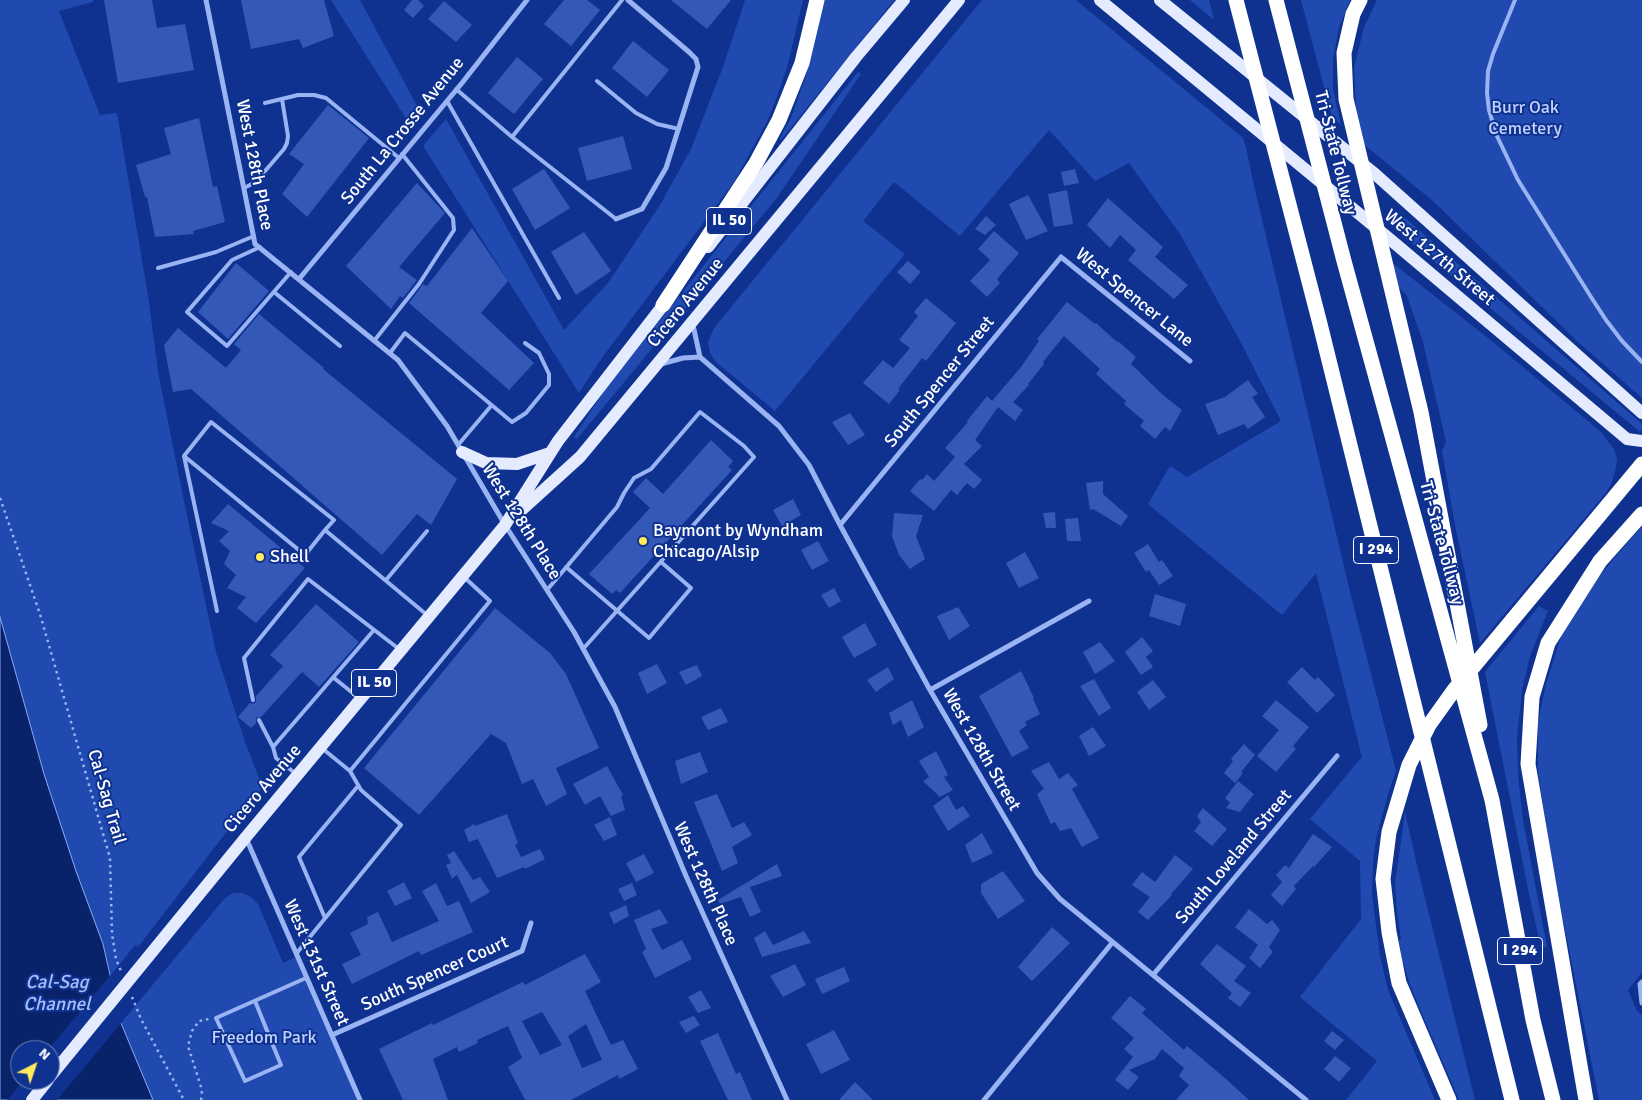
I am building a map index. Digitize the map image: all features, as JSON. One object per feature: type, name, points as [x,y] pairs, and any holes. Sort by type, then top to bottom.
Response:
[{"type":"highway","points":[[663,305],[756,162],[779,120],[802,64],[817,0]]},
{"type":"highway","name":"I 294","points":[[1236,0],[1326,348],[1512,1100]]},
{"type":"highway","name":"Tri-State Tollway","points":[[1276,0],[1344,261],[1492,800],[1533,1020],[1553,1100]]},
{"type":"highway","points":[[1360,0],[1352,14],[1344,53],[1346,99],[1421,412],[1474,693],[1492,800]]},
{"type":"highway","points":[[1449,1100],[1400,983],[1389,932],[1383,879],[1389,832],[1409,765],[1430,725],[1454,690],[1642,464]]},
{"type":"highway","points":[[1586,1100],[1528,764],[1532,697],[1548,643],[1600,561],[1642,514]]},
{"type":"main road","name":"Cicero Avenue","points":[[60,1065],[320,747],[505,525],[558,441],[850,64],[904,0]]},
{"type":"main road","name":"Cicero Avenue","points":[[505,525],[580,457],[959,0]]},
{"type":"main road","name":"West 127th Street","points":[[1100,0],[1392,241],[1627,439],[1642,441]]},
{"type":"main road","name":"West 127th Street","points":[[1160,0],[1375,174],[1642,413]]},
{"type":"main road","points":[[460,448],[486,462],[517,464],[550,453]]},
{"type":"main road","name":"Cicero Avenue","points":[[32,1100],[40,1090]]},
{"type":"street","name":"West 128th Place","points":[[206,0],[256,244],[398,360],[447,426],[505,525],[583,649],[615,707],[686,876],[787,1100]]},
{"type":"street","name":"South La Crosse Avenue","points":[[299,279],[527,0]]},
{"type":"street","points":[[616,219],[642,209],[666,168],[698,68],[696,60],[689,52],[628,0]]},
{"type":"street","name":"West Spencer Lane","points":[[1061,257],[1190,361]]},
{"type":"street","name":"South Spencer Street","points":[[840,526],[1061,257]]},
{"type":"street","points":[[658,364],[683,358],[700,357],[692,323]]},
{"type":"street","name":"West 128th Street","points":[[700,357],[778,426],[809,465],[840,526],[930,690],[1037,873],[1060,900],[1306,1100]]},
{"type":"street","points":[[930,690],[1089,602]]},
{"type":"street","name":"South Loveland Street","points":[[1153,975],[1337,756]]},
{"type":"street","name":"West 131st Street","points":[[246,837],[360,1100]]},
{"type":"street","name":"South Spencer Court","points":[[332,1034],[522,951],[531,923]]},
{"type":"street","points":[[984,1100],[1112,943]]},
{"type":"street","points":[[1642,982],[1640,984],[1642,1003]]},
{"type":"lane","points":[[512,137],[622,0]]},
{"type":"lane","points":[[1515,0],[1488,71],[1487,93],[1489,110],[1496,134],[1518,180],[1596,305],[1622,341],[1642,362]]},
{"type":"lane","points":[[597,81],[636,113],[657,124],[679,128]]},
{"type":"lane","points":[[456,89],[512,137],[616,219]]},
{"type":"lane","points":[[264,103],[298,95],[314,95],[326,98],[401,156],[452,218],[454,230],[419,284],[374,340]]},
{"type":"lane","points":[[244,188],[259,178],[287,143],[288,136],[282,99]]},
{"type":"lane","points":[[446,101],[559,298]]},
{"type":"lane","points":[[158,268],[216,252],[254,236]]},
{"type":"lane","points":[[260,247],[232,260],[187,312],[228,346],[290,272]]},
{"type":"lane","points":[[274,292],[340,346]]},
{"type":"lane","points":[[390,353],[405,333],[512,422],[526,412],[549,385],[549,374],[539,353],[525,343]]},
{"type":"lane","points":[[460,448],[491,406]]},
{"type":"lane","points":[[547,590],[617,507],[634,478],[651,469],[700,412],[744,446],[754,457],[583,649]]},
{"type":"lane","points":[[211,422],[334,520],[305,556],[184,456],[211,422]]},
{"type":"lane","points":[[184,456],[217,611]]},
{"type":"lane","points":[[325,530],[429,616]]},
{"type":"lane","points":[[386,580],[427,531]]},
{"type":"lane","points":[[566,568],[649,638],[691,588],[661,562]]},
{"type":"lane","points":[[350,771],[490,601],[463,576]]},
{"type":"lane","points":[[253,700],[244,658],[308,579],[400,650]]},
{"type":"lane","points":[[273,747],[374,630]]},
{"type":"lane","points":[[334,678],[360,699]]},
{"type":"lane","points":[[259,720],[273,747],[276,758],[297,775]]},
{"type":"lane","points":[[296,954],[401,825],[361,790],[350,771],[320,747]]},
{"type":"lane","points":[[325,918],[299,857],[358,786]]},
{"type":"lane","points":[[255,1001],[281,1064],[245,1081],[216,1018],[306,978]]},
{"type":"path","name":"Cal-Sag Trail","points":[[0,498],[40,614],[110,858],[112,934],[116,959],[123,976]]},
{"type":"path","points":[[130,993],[141,1019],[184,1100]]},
{"type":"path","points":[[201,1100],[202,1090],[188,1046],[192,1031],[199,1021],[216,1018]]},
{"type":"green space","points":[[0,0],[93,0],[93,2],[59,11],[100,115],[117,113],[148,296],[159,377],[216,652],[245,742],[263,788],[241,813],[138,947],[135,945],[111,975],[103,944],[76,871],[44,774],[0,617]]},
{"type":"green space","points":[[331,0],[360,0],[422,115],[412,128]]},
{"type":"green space","points":[[745,0],[803,0],[788,64],[766,124],[734,182],[601,359],[579,393],[423,146],[446,119],[564,330],[608,283],[660,205],[691,149],[723,67]]},
{"type":"green space","points":[[824,0],[894,0],[781,140],[780,138],[791,118],[807,73]]},
{"type":"green space","points":[[982,0],[1076,0],[1243,138],[1350,592],[1396,771],[1376,839],[1372,895],[1380,956],[1388,990],[1435,1100],[1346,1100],[1377,1061],[1300,997],[1361,919],[1360,861],[1310,819],[1362,757],[1316,573],[1282,615],[1148,504],[1170,466],[1187,477],[1281,421],[1238,337],[1180,234],[1129,163],[1095,181],[1049,130],[960,236],[894,182],[863,221],[905,254],[775,411],[716,362],[710,353],[708,342],[714,328]]},
{"type":"green space","points":[[1190,0],[1209,0],[1214,20]]},
{"type":"green space","points":[[1301,0],[1350,0],[1339,27],[1333,60],[1333,89],[1341,125],[1332,117]]},
{"type":"green space","name":"Burr Oak Cemetery","points":[[1377,0],[1642,0],[1642,398],[1577,341],[1433,201],[1362,143],[1356,110],[1354,68],[1364,27]]},
{"type":"green space","points":[[858,72],[861,74],[776,199],[577,439],[574,437],[606,388]]},
{"type":"green space","points":[[1395,209],[1642,424],[1640,432],[1402,235]]},
{"type":"green space","points":[[1390,261],[1493,342],[1600,431],[1614,449],[1617,460],[1611,484],[1605,494],[1480,643],[1456,530],[1442,451],[1446,442],[1423,342],[1407,296],[1397,285]]},
{"type":"green space","points":[[1642,526],[1642,972],[1628,990],[1637,1011],[1642,1015],[1642,1100],[1599,1100],[1555,879],[1538,773],[1538,722],[1546,684],[1563,630],[1587,590]]},
{"type":"green space","points":[[1539,606],[1548,611],[1530,656],[1522,690],[1517,737],[1518,775],[1523,820],[1547,947],[1541,948],[1485,672]]},
{"type":"green space","points":[[1405,812],[1475,1100],[1459,1100],[1419,1007],[1402,958],[1395,884]]},
{"type":"green space","name":"Freedom Park","points":[[233,893],[242,893],[251,897],[258,904],[283,963],[297,957],[359,1100],[153,1100],[121,1023],[225,898]]},
{"type":"water","name":"Cal-Sag Channel","points":[[0,617],[44,774],[76,871],[103,944],[121,1023],[153,1100],[0,1100]]},
{"type":"pier","points":[[113,972],[123,1021],[57,1100],[7,1100],[16,1090],[60,1090],[60,1040],[56,1040]]},
{"type":"building","points":[[104,0],[152,0],[157,28],[185,24],[194,70],[118,83]]},
{"type":"building","points":[[241,0],[324,0],[334,36],[303,48],[299,39],[251,49]]},
{"type":"building","points":[[412,0],[418,0],[424,6],[413,18],[404,10]]},
{"type":"building","points":[[564,0],[587,0],[600,10],[571,46],[544,24]]},
{"type":"building","points":[[671,0],[731,0],[707,29]]},
{"type":"building","points":[[444,1],[472,25],[456,42],[428,19]]},
{"type":"building","points":[[633,41],[669,70],[647,97],[612,68]]},
{"type":"building","points":[[517,57],[543,79],[514,114],[488,93]]},
{"type":"building","points":[[328,105],[369,138],[307,217],[282,194],[304,164],[289,154]]},
{"type":"building","points":[[199,118],[213,187],[217,186],[225,222],[193,231],[194,234],[155,237],[147,197],[145,197],[136,165],[171,154],[164,128]]},
{"type":"building","points":[[623,136],[632,169],[587,181],[578,148]]},
{"type":"building","points":[[544,169],[570,208],[535,230],[512,189]]},
{"type":"building","points":[[1075,169],[1079,183],[1064,186],[1061,172]]},
{"type":"building","points":[[417,183],[445,213],[399,267],[417,280],[403,298],[400,296],[391,309],[346,266]]},
{"type":"building","points":[[1067,190],[1073,224],[1054,227],[1048,194]]},
{"type":"building","points":[[1028,195],[1048,231],[1026,240],[1009,204]]},
{"type":"building","points":[[1108,198],[1163,247],[1155,257],[1188,285],[1174,299],[1128,260],[1136,250],[1120,235],[1110,248],[1087,225]]},
{"type":"building","points":[[986,216],[996,225],[985,235],[975,229]]},
{"type":"building","points":[[472,228],[508,281],[481,313],[534,363],[509,390],[409,303],[423,284],[427,286]]},
{"type":"building","points":[[994,231],[1019,253],[997,279],[1000,283],[987,297],[970,281],[990,260],[978,249]]},
{"type":"building","points":[[584,232],[611,271],[576,295],[551,252]]},
{"type":"building","points":[[908,261],[921,272],[910,284],[897,272]]},
{"type":"building","points":[[236,263],[269,291],[228,339],[198,312]]},
{"type":"building","points":[[926,298],[956,323],[926,361],[922,358],[889,404],[863,383],[883,360],[893,368],[910,348],[899,340],[918,316],[914,312]]},
{"type":"building","points":[[1067,302],[1096,323],[1136,357],[1131,364],[1163,395],[1182,410],[1170,431],[1165,427],[1155,439],[1140,426],[1144,421],[1124,404],[1126,401],[1096,374],[1100,369],[1064,336],[1043,362],[1044,364],[1029,385],[1013,402],[1023,410],[1015,421],[998,407],[975,440],[982,446],[964,464],[982,480],[974,489],[967,483],[957,495],[951,490],[934,511],[910,491],[927,474],[934,481],[955,457],[945,448],[968,422],[987,396],[992,401],[1021,367],[1039,341],[1037,339]]},
{"type":"building","points":[[259,314],[457,479],[431,525],[417,514],[382,555],[191,389],[173,392],[164,345],[178,328],[226,368],[241,350],[234,344]]},
{"type":"building","points":[[1248,380],[1258,394],[1252,397],[1265,417],[1248,429],[1244,424],[1218,435],[1205,404],[1225,397]]},
{"type":"building","points":[[850,413],[865,435],[848,445],[832,422]]},
{"type":"building","name":"Baymont by Wyndham Chicago/Alsip","points":[[711,440],[733,461],[728,467],[732,470],[620,593],[616,590],[612,594],[589,574],[650,508],[633,492],[646,478],[663,494]]},
{"type":"building","points":[[1103,481],[1103,494],[1128,516],[1121,526],[1093,509],[1090,510],[1086,483]]},
{"type":"building","points":[[793,499],[801,515],[782,526],[773,510]]},
{"type":"building","name":"Shell","points":[[228,504],[305,568],[256,623],[237,608],[246,597],[227,588],[236,575],[224,564],[230,551],[219,541],[229,531],[211,523]]},
{"type":"building","points":[[1055,512],[1056,528],[1046,528],[1043,513]]},
{"type":"building","points":[[894,513],[923,515],[916,536],[925,559],[910,569],[899,555],[892,536]]},
{"type":"building","points":[[1078,518],[1081,541],[1067,541],[1065,519]]},
{"type":"building","points":[[818,541],[829,561],[812,570],[801,550]]},
{"type":"building","points":[[1148,544],[1159,562],[1162,560],[1173,576],[1159,585],[1149,570],[1146,572],[1134,553]]},
{"type":"building","points":[[1025,552],[1039,578],[1019,588],[1006,563]]},
{"type":"building","points":[[834,588],[841,601],[829,608],[821,595]]},
{"type":"building","points":[[1155,594],[1186,604],[1180,626],[1149,616]]},
{"type":"building","name":"Shell","points":[[316,604],[359,642],[319,687],[302,672],[261,717],[256,718],[256,723],[251,728],[238,717],[250,703],[256,702],[256,696],[283,666],[270,655]]},
{"type":"building","points":[[958,607],[970,626],[949,640],[937,616]]},
{"type":"building","points":[[495,608],[550,653],[566,674],[599,748],[556,768],[567,794],[546,806],[533,779],[522,784],[506,743],[491,734],[419,815],[364,768]]},
{"type":"building","points":[[865,623],[877,645],[854,658],[842,637]]},
{"type":"building","points":[[1142,637],[1153,651],[1146,657],[1153,667],[1141,675],[1125,652]]},
{"type":"building","points":[[1100,642],[1115,661],[1095,674],[1083,652]]},
{"type":"building","points":[[657,664],[667,683],[647,694],[638,673]]},
{"type":"building","points":[[697,665],[702,676],[686,685],[679,672]]},
{"type":"building","points":[[888,667],[894,679],[876,692],[867,680]]},
{"type":"building","points":[[1302,667],[1315,680],[1318,677],[1335,695],[1317,713],[1287,682]]},
{"type":"building","points":[[1021,671],[1040,714],[1025,722],[1027,725],[1019,731],[1029,748],[1012,757],[979,696]]},
{"type":"building","points":[[1094,679],[1111,708],[1099,716],[1080,686]]},
{"type":"building","points":[[1153,680],[1166,697],[1149,710],[1137,692]]},
{"type":"building","points":[[912,700],[924,727],[908,737],[901,720],[893,725],[889,713]]},
{"type":"building","points":[[1276,700],[1309,727],[1293,746],[1296,749],[1276,772],[1257,756],[1279,730],[1262,716]]},
{"type":"building","points":[[721,708],[728,722],[708,730],[701,717]]},
{"type":"building","points":[[1093,727],[1106,746],[1089,756],[1079,736]]},
{"type":"building","points":[[1244,744],[1255,755],[1241,772],[1243,773],[1235,783],[1224,773],[1233,761],[1231,759]]},
{"type":"building","points":[[936,751],[948,775],[944,777],[953,790],[940,797],[923,781],[929,777],[919,761]]},
{"type":"building","points":[[700,752],[708,772],[681,784],[675,761]]},
{"type":"building","points":[[1049,762],[1059,779],[1068,773],[1078,785],[1072,789],[1099,838],[1082,847],[1071,828],[1060,831],[1055,822],[1051,824],[1037,794],[1044,789],[1031,771]]},
{"type":"building","points":[[607,766],[623,795],[621,796],[625,810],[611,816],[600,796],[585,805],[573,784]]},
{"type":"building","points":[[1238,781],[1254,794],[1240,812],[1226,808],[1230,803],[1225,798]]},
{"type":"building","points":[[717,794],[732,828],[744,822],[752,835],[732,847],[738,863],[722,871],[694,802]]},
{"type":"building","points":[[948,795],[956,810],[963,806],[970,816],[948,831],[933,806]]},
{"type":"building","points":[[1203,808],[1227,829],[1212,846],[1194,831],[1201,822],[1197,816]]},
{"type":"building","points":[[507,814],[518,843],[515,845],[521,857],[540,849],[545,859],[525,869],[524,867],[497,878],[478,839],[469,842],[464,830],[474,824],[475,826]]},
{"type":"building","points":[[610,817],[617,835],[604,841],[594,825]]},
{"type":"building","points":[[982,833],[993,853],[972,863],[965,845]]},
{"type":"building","points":[[1313,834],[1332,847],[1294,886],[1296,889],[1282,906],[1271,895],[1282,882],[1276,875],[1285,865],[1289,868]]},
{"type":"building","points":[[454,851],[473,880],[480,877],[490,892],[471,903],[457,875],[452,879],[446,865],[451,863],[447,855]]},
{"type":"building","points":[[644,854],[654,873],[636,882],[626,863]]},
{"type":"building","points":[[1175,855],[1193,869],[1148,920],[1138,912],[1150,897],[1132,885],[1142,872],[1155,882]]},
{"type":"building","points":[[777,864],[782,876],[750,887],[761,912],[750,917],[741,897],[720,904],[718,900]]},
{"type":"building","points":[[1003,871],[1025,901],[998,919],[981,893],[981,884]]},
{"type":"building","points":[[404,882],[412,898],[395,906],[387,891]]},
{"type":"building","points":[[436,883],[447,906],[459,901],[473,932],[421,955],[419,951],[352,984],[342,964],[361,955],[350,933],[368,924],[367,917],[378,912],[392,942],[439,921],[422,891]]},
{"type":"building","points":[[632,883],[637,895],[624,901],[618,889]]},
{"type":"building","points":[[626,905],[629,916],[614,924],[609,913]]},
{"type":"building","points":[[660,909],[668,923],[651,929],[662,950],[682,940],[692,959],[655,978],[642,952],[646,949],[634,920]]},
{"type":"building","points":[[1249,909],[1267,924],[1272,920],[1280,930],[1269,947],[1273,952],[1260,968],[1249,958],[1258,945],[1235,927]]},
{"type":"building","points":[[1052,927],[1070,943],[1032,981],[1018,967]]},
{"type":"building","points":[[765,931],[773,945],[804,931],[811,943],[762,957],[754,938]]},
{"type":"building","points":[[1217,944],[1246,966],[1234,981],[1251,993],[1240,1007],[1228,998],[1232,993],[1200,964]]},
{"type":"building","points":[[585,954],[601,982],[585,991],[611,1045],[623,1040],[638,1069],[619,1079],[618,1075],[571,1100],[525,1100],[508,1067],[522,1058],[508,1026],[477,1040],[478,1043],[459,1052],[457,1047],[433,1059],[448,1100],[403,1100],[379,1049],[523,982],[525,985]],"holes":[[[542,1012],[562,1045],[540,1055],[522,1021]],[[586,1024],[602,1060],[582,1068],[568,1036]]]},
{"type":"building","points":[[795,964],[806,985],[783,997],[770,976]]},
{"type":"building","points":[[844,967],[850,981],[822,994],[815,979]]},
{"type":"building","points":[[701,990],[711,1008],[698,1013],[688,997]]},
{"type":"building","points":[[1130,996],[1146,1009],[1142,1013],[1184,1050],[1187,1046],[1249,1100],[1176,1100],[1189,1085],[1179,1076],[1184,1068],[1162,1049],[1155,1059],[1129,1070],[1139,1077],[1128,1090],[1115,1080],[1133,1057],[1124,1049],[1134,1038],[1111,1018]]},
{"type":"building","points":[[694,1016],[700,1025],[686,1033],[679,1022]]},
{"type":"building","points":[[834,1030],[850,1060],[821,1074],[806,1044]]},
{"type":"building","points":[[1332,1031],[1344,1040],[1335,1050],[1324,1041]]},
{"type":"building","points":[[718,1033],[736,1074],[740,1072],[752,1100],[728,1100],[700,1041]]},
{"type":"building","points":[[1335,1056],[1351,1068],[1339,1082],[1324,1069]]},
{"type":"building","points":[[855,1082],[873,1100],[839,1100]]},
{"type":"place","name":"Baymont by Wyndham Chicago/Alsip","points":[[643,541]]},
{"type":"place","name":"Shell","points":[[260,557]]}]
